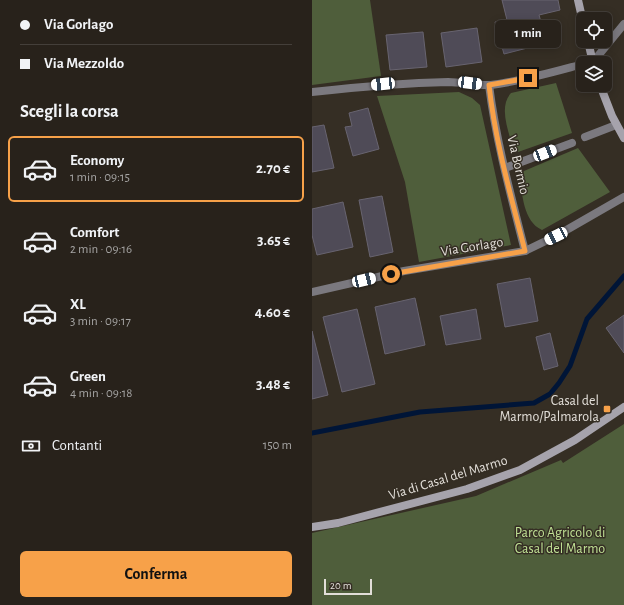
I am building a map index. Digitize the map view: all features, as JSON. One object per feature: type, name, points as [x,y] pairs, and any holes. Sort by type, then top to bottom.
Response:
[{"type":"main road","points":[[578,0],[581,12]]},
{"type":"main road","points":[[603,92],[616,125],[624,138]]},
{"type":"main road","name":"Via di Casal del Marmo","points":[[312,527],[338,523],[467,489],[520,470],[575,440],[624,407]]},
{"type":"street","points":[[597,56],[624,24]]},
{"type":"street","points":[[312,92],[383,84],[418,82],[451,82],[489,85],[513,81],[576,66]]},
{"type":"street","name":"Via Bormio","points":[[489,85],[491,103],[505,168],[525,251]]},
{"type":"street","points":[[585,137],[616,125]]},
{"type":"street","points":[[505,168],[572,143]]},
{"type":"street","name":"Via Gorlago","points":[[312,292],[404,271],[525,251],[556,236],[624,197]]},
{"type":"green space","points":[[312,0],[370,0],[381,76],[312,85]]},
{"type":"green space","points":[[556,83],[572,133],[518,152],[513,148],[507,127],[505,105],[507,99],[511,93]]},
{"type":"green space","points":[[459,92],[472,98],[480,105],[511,245],[419,262],[405,182],[377,96]]},
{"type":"green space","points":[[578,148],[610,192],[542,230],[536,226],[527,214],[519,177],[524,171]]},
{"type":"green space","name":"Parco Agricolo di Casal del Marmo","points":[[624,424],[624,605],[312,605],[312,533],[476,496],[561,460],[563,463]]},
{"type":"building","points":[[502,0],[558,0],[560,10],[539,15],[547,43],[504,54],[495,22],[507,20]]},
{"type":"building","points":[[477,28],[482,62],[446,67],[441,33]]},
{"type":"building","points":[[423,32],[427,67],[390,70],[386,35]]},
{"type":"building","points":[[368,108],[379,149],[353,156],[345,127],[352,126],[349,113]]},
{"type":"building","points":[[324,125],[334,168],[312,172],[312,127]]},
{"type":"building","points":[[382,196],[393,252],[370,257],[359,200]]},
{"type":"building","points":[[343,202],[353,247],[317,255],[312,235],[312,209]]},
{"type":"building","points":[[530,278],[538,321],[505,327],[497,284]]},
{"type":"building","points":[[415,298],[425,345],[385,354],[375,307]]},
{"type":"building","points":[[357,309],[375,384],[342,392],[323,317]]},
{"type":"building","points":[[476,309],[481,339],[446,345],[440,316]]},
{"type":"building","points":[[624,315],[624,353],[606,328]]},
{"type":"building","points":[[312,331],[328,395],[312,399]]},
{"type":"building","points":[[550,333],[558,366],[544,370],[536,337]]},
{"type":"waterway","points":[[312,433],[420,412],[534,403],[550,394],[559,383],[570,366],[587,319],[624,276]]},
{"type":"place","name":"Casal del Marmo/Palmarola","points":[[607,409]]},
{"type":"route","points":[[391,274],[525,251],[505,168],[491,103],[489,85],[528,78]]}]
